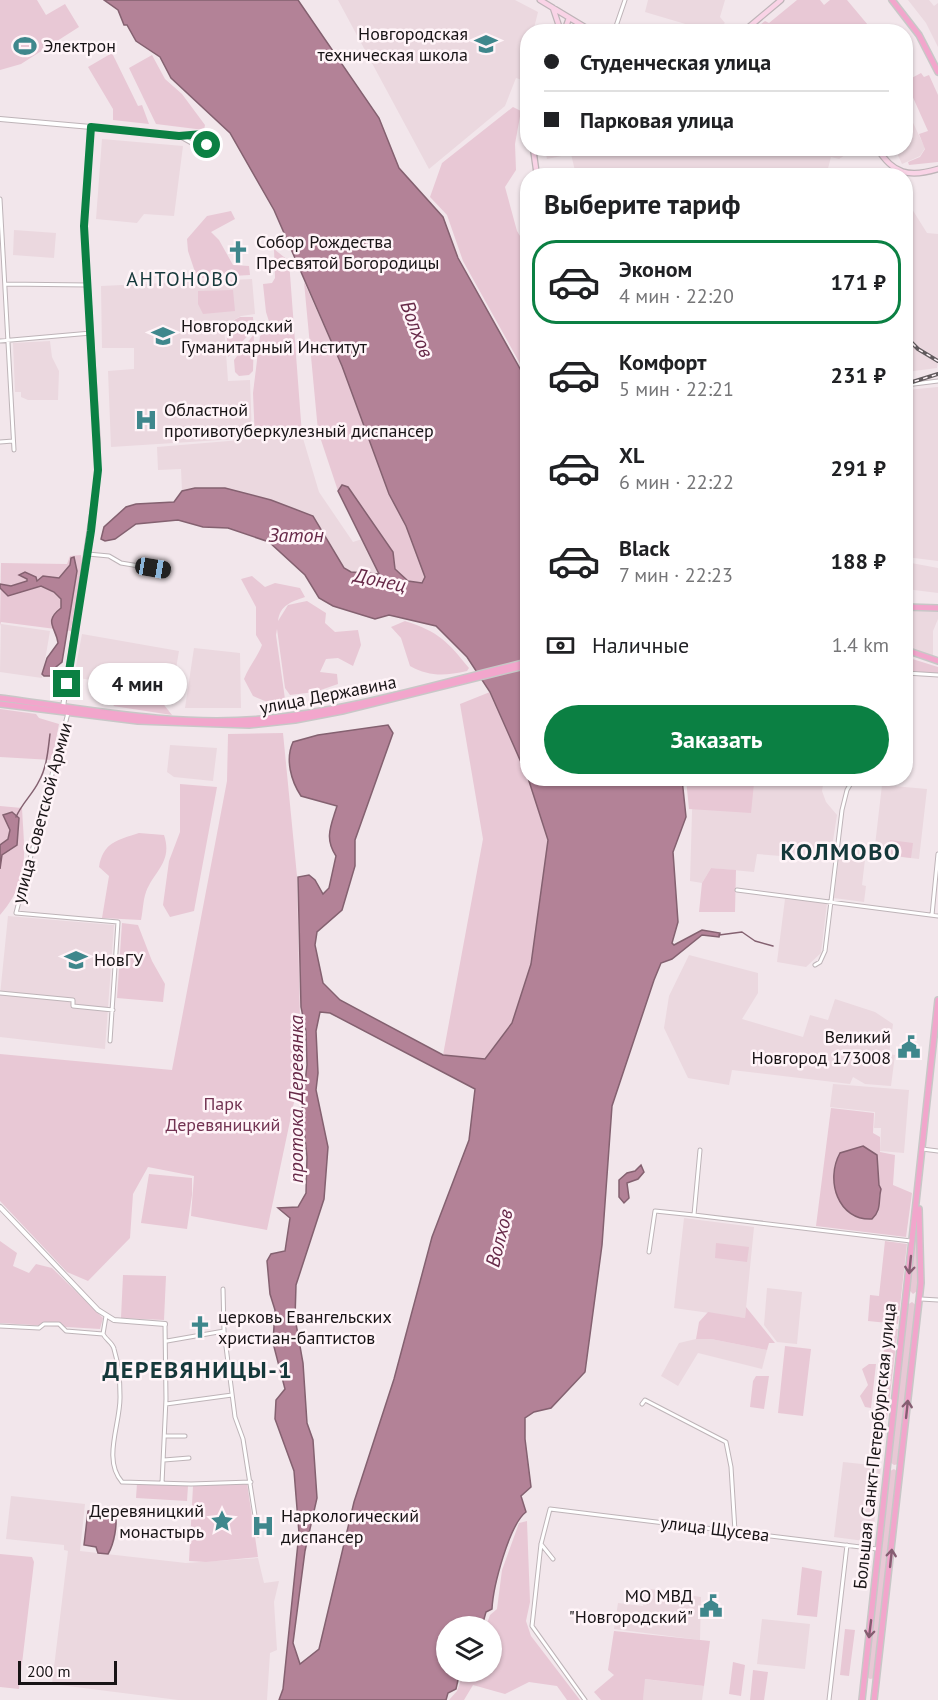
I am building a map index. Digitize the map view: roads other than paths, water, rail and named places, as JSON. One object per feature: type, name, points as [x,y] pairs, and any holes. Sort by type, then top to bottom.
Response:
[{"type":"main road","points":[[540,0],[580,24]]},
{"type":"main road","points":[[752,24],[782,0]]},
{"type":"main road","points":[[892,0],[911,24]]},
{"type":"main road","points":[[553,8],[560,24]]},
{"type":"main road","points":[[566,24],[569,18]]},
{"type":"main road","points":[[913,27],[938,72]]},
{"type":"main road","points":[[882,156],[893,168]]},
{"type":"main road","points":[[913,173],[936,170]]},
{"type":"main road","points":[[913,607],[938,608]]},
{"type":"main road","points":[[913,652],[938,661]]},
{"type":"main road","name":"улица Державина","points":[[0,704],[68,713],[185,719],[262,719],[315,712],[411,692],[520,665]]},
{"type":"main road","name":"улица Державина","points":[[0,698],[107,715]]},
{"type":"main road","name":"Большая Санкт-Петербургская улица","points":[[862,1700],[938,1000]]},
{"type":"main road","name":"Большая Санкт-Петербургская улица","points":[[874,1700],[921,1283],[918,1195]]},
{"type":"main road","points":[[906,1297],[919,1298]]},
{"type":"main road","points":[[889,1466],[901,1468]]},
{"type":"main road","points":[[864,1680],[876,1682]]},
{"type":"street","points":[[616,24],[623,1]]},
{"type":"street","points":[[0,119],[179,136],[203,134],[207,136],[209,142],[205,146],[199,146],[179,136]]},
{"type":"street","points":[[63,707],[96,498],[98,460],[84,226],[91,127]]},
{"type":"street","points":[[0,199],[14,450]]},
{"type":"street","points":[[4,284],[88,285]]},
{"type":"street","points":[[0,341],[91,333]]},
{"type":"street","points":[[913,385],[938,381]]},
{"type":"street","points":[[0,442],[14,441]]},
{"type":"street","points":[[88,554],[109,556],[121,563],[169,571]]},
{"type":"street","points":[[913,673],[938,675]]},
{"type":"street","name":"улица Советской Армии","points":[[68,713],[16,913],[118,922],[113,1010]]},
{"type":"street","points":[[815,965],[820,962],[825,951],[842,810],[849,786]]},
{"type":"street","points":[[932,915],[938,854]]},
{"type":"street","points":[[737,890],[938,916]]},
{"type":"street","points":[[0,993],[73,1000],[73,1006],[113,1010],[111,1041]]},
{"type":"street","points":[[922,1149],[938,1151]]},
{"type":"street","points":[[694,1215],[700,1150]]},
{"type":"street","points":[[0,1207],[106,1316],[114,1320],[165,1324],[166,1404],[162,1483]]},
{"type":"street","points":[[649,1252],[655,1211],[912,1242]]},
{"type":"street","points":[[223,1289],[224,1331],[235,1417],[243,1438],[258,1535]]},
{"type":"street","points":[[919,1298],[938,1300]]},
{"type":"street","points":[[106,1316],[104,1334],[114,1347],[120,1397],[114,1464],[116,1474],[122,1482],[251,1482]]},
{"type":"street","points":[[0,1326],[39,1328],[44,1324],[59,1324],[66,1331],[104,1334]]},
{"type":"street","points":[[166,1341],[224,1331]]},
{"type":"street","points":[[166,1404],[232,1395]]},
{"type":"street","points":[[642,1404],[645,1400],[726,1442],[732,1467],[735,1531]]},
{"type":"street","points":[[165,1436],[185,1436]]},
{"type":"street","points":[[164,1460],[189,1458]]},
{"type":"street","name":"улица Щусева","points":[[542,1544],[550,1509],[879,1549]]},
{"type":"street","points":[[542,1544],[553,1558]]},
{"type":"street","points":[[542,1544],[532,1626],[585,1700]]},
{"type":"street","name":"Большая Санкт-Петербургская улица","points":[[829,1700],[847,1545]]},
{"type":"water","points":[[104,0],[298,0],[379,118],[399,168],[443,217],[458,258],[520,369],[520,760],[490,692],[467,657],[436,626],[389,615],[375,619],[333,606],[319,598],[305,575],[269,542],[228,528],[203,527],[178,520],[136,524],[115,539],[105,541],[101,539],[104,527],[126,507],[136,504],[174,502],[182,491],[195,488],[225,488],[271,500],[313,516],[344,568],[351,572],[379,574],[338,491],[342,485],[348,487],[393,552],[395,569],[408,581],[422,583],[425,577],[406,526],[389,494],[342,366],[274,210],[230,133],[171,78],[160,57],[136,41],[127,25],[124,25],[118,10]]},
{"type":"water","points":[[74,557],[77,571],[62,662],[56,667],[55,676],[44,676],[42,674],[47,658],[58,643],[52,621],[61,608],[61,599],[54,592],[41,586],[8,596],[0,588],[0,584],[11,586],[27,581],[19,575],[25,572],[36,577],[37,581],[43,576],[59,578],[70,565],[71,558]]},
{"type":"water","name":"Волхов","points":[[388,725],[393,733],[355,840],[355,866],[342,910],[317,932],[315,945],[323,983],[340,1000],[443,1055],[485,1059],[512,1023],[531,964],[548,840],[531,786],[683,786],[686,817],[673,852],[678,922],[672,943],[674,945],[702,930],[720,933],[719,937],[702,935],[672,959],[661,963],[654,980],[612,1106],[602,1245],[585,1372],[551,1408],[534,1412],[525,1418],[525,1439],[531,1487],[521,1496],[526,1512],[508,1543],[495,1586],[492,1609],[486,1612],[485,1616],[436,1616],[436,1682],[458,1682],[456,1689],[448,1693],[446,1700],[279,1700],[283,1689],[299,1533],[294,1471],[275,1419],[276,1400],[285,1389],[273,1343],[275,1310],[270,1294],[267,1261],[271,1254],[285,1251],[290,1218],[278,1208],[298,1207],[306,1193],[307,1157],[302,1110],[307,1065],[306,1031],[301,1007],[298,877],[309,875],[315,880],[323,894],[329,888],[336,856],[329,838],[337,806],[301,796],[294,784],[289,763],[293,742],[318,735]],"holes":[[[320,1012],[330,1013],[475,1089],[469,1140],[432,1237],[394,1379],[354,1502],[319,1649],[300,1664],[293,1643],[305,1551],[317,1498],[313,1440],[307,1423],[303,1363],[295,1318],[296,1285],[324,1199],[328,1147],[316,1090],[318,1073],[316,1031]]]},
{"type":"water","points":[[12,812],[19,818],[17,845],[2,855],[0,869],[0,845],[8,839],[10,830],[3,815]]},
{"type":"water","points":[[863,1146],[877,1155],[881,1189],[878,1208],[872,1219],[860,1218],[843,1206],[835,1186],[834,1175],[840,1153]]},
{"type":"water","points":[[641,1165],[644,1172],[638,1179],[627,1183],[629,1198],[624,1203],[619,1197],[619,1180]]},
{"type":"water","points":[[99,1508],[115,1512],[115,1534],[108,1554],[98,1553],[96,1547],[84,1545],[88,1511]]},
{"type":"waterway","name":"Донец","points":[[16,817],[42,776],[50,734]]},
{"type":"waterway","points":[[719,935],[742,932],[755,941],[773,946]]},
{"type":"railway","points":[[913,344],[938,361]]},
{"type":"railway","points":[[913,382],[938,374]]},
{"type":"place","name":"Новгородская техническая школа","points":[[486,44]]},
{"type":"place","name":"Электрон","points":[[25,46]]},
{"type":"place","name":"Собор Рождества Пресвятой Богородицы","points":[[238,252]]},
{"type":"place","name":"Новгородский Гуманитарный Институт","points":[[163,336]]},
{"type":"place","name":"Областной противотуберкулезный диспансер","points":[[146,420]]},
{"type":"place","name":"НовГУ","points":[[76,960]]},
{"type":"place","name":"Великий Новгород 173008","points":[[909,1047]]},
{"type":"place","name":"церковь Евангельских христиан-баптистов","points":[[200,1327]]},
{"type":"place","name":"Деревяницкий монастырь","points":[[222,1521]]},
{"type":"place","name":"Наркологический диспансер","points":[[263,1526]]},
{"type":"place","name":"МО МВД \"Новгородский\"","points":[[711,1606]]},
{"type":"district","name":"АНТОНОВО","points":[[183,279]]},
{"type":"district","name":"КОЛМОВО","points":[[841,852]]},
{"type":"district","name":"ДЕРЕВЯНИЦЫ-1","points":[[198,1370]]},
{"type":"water label","name":"Затон","points":[[296,535]]},
{"type":"water label","name":"протока Деревянка","points":[[296,1099]]},
{"type":"park label","name":"Парк Деревяницкий","points":[[223,1114]]}]
